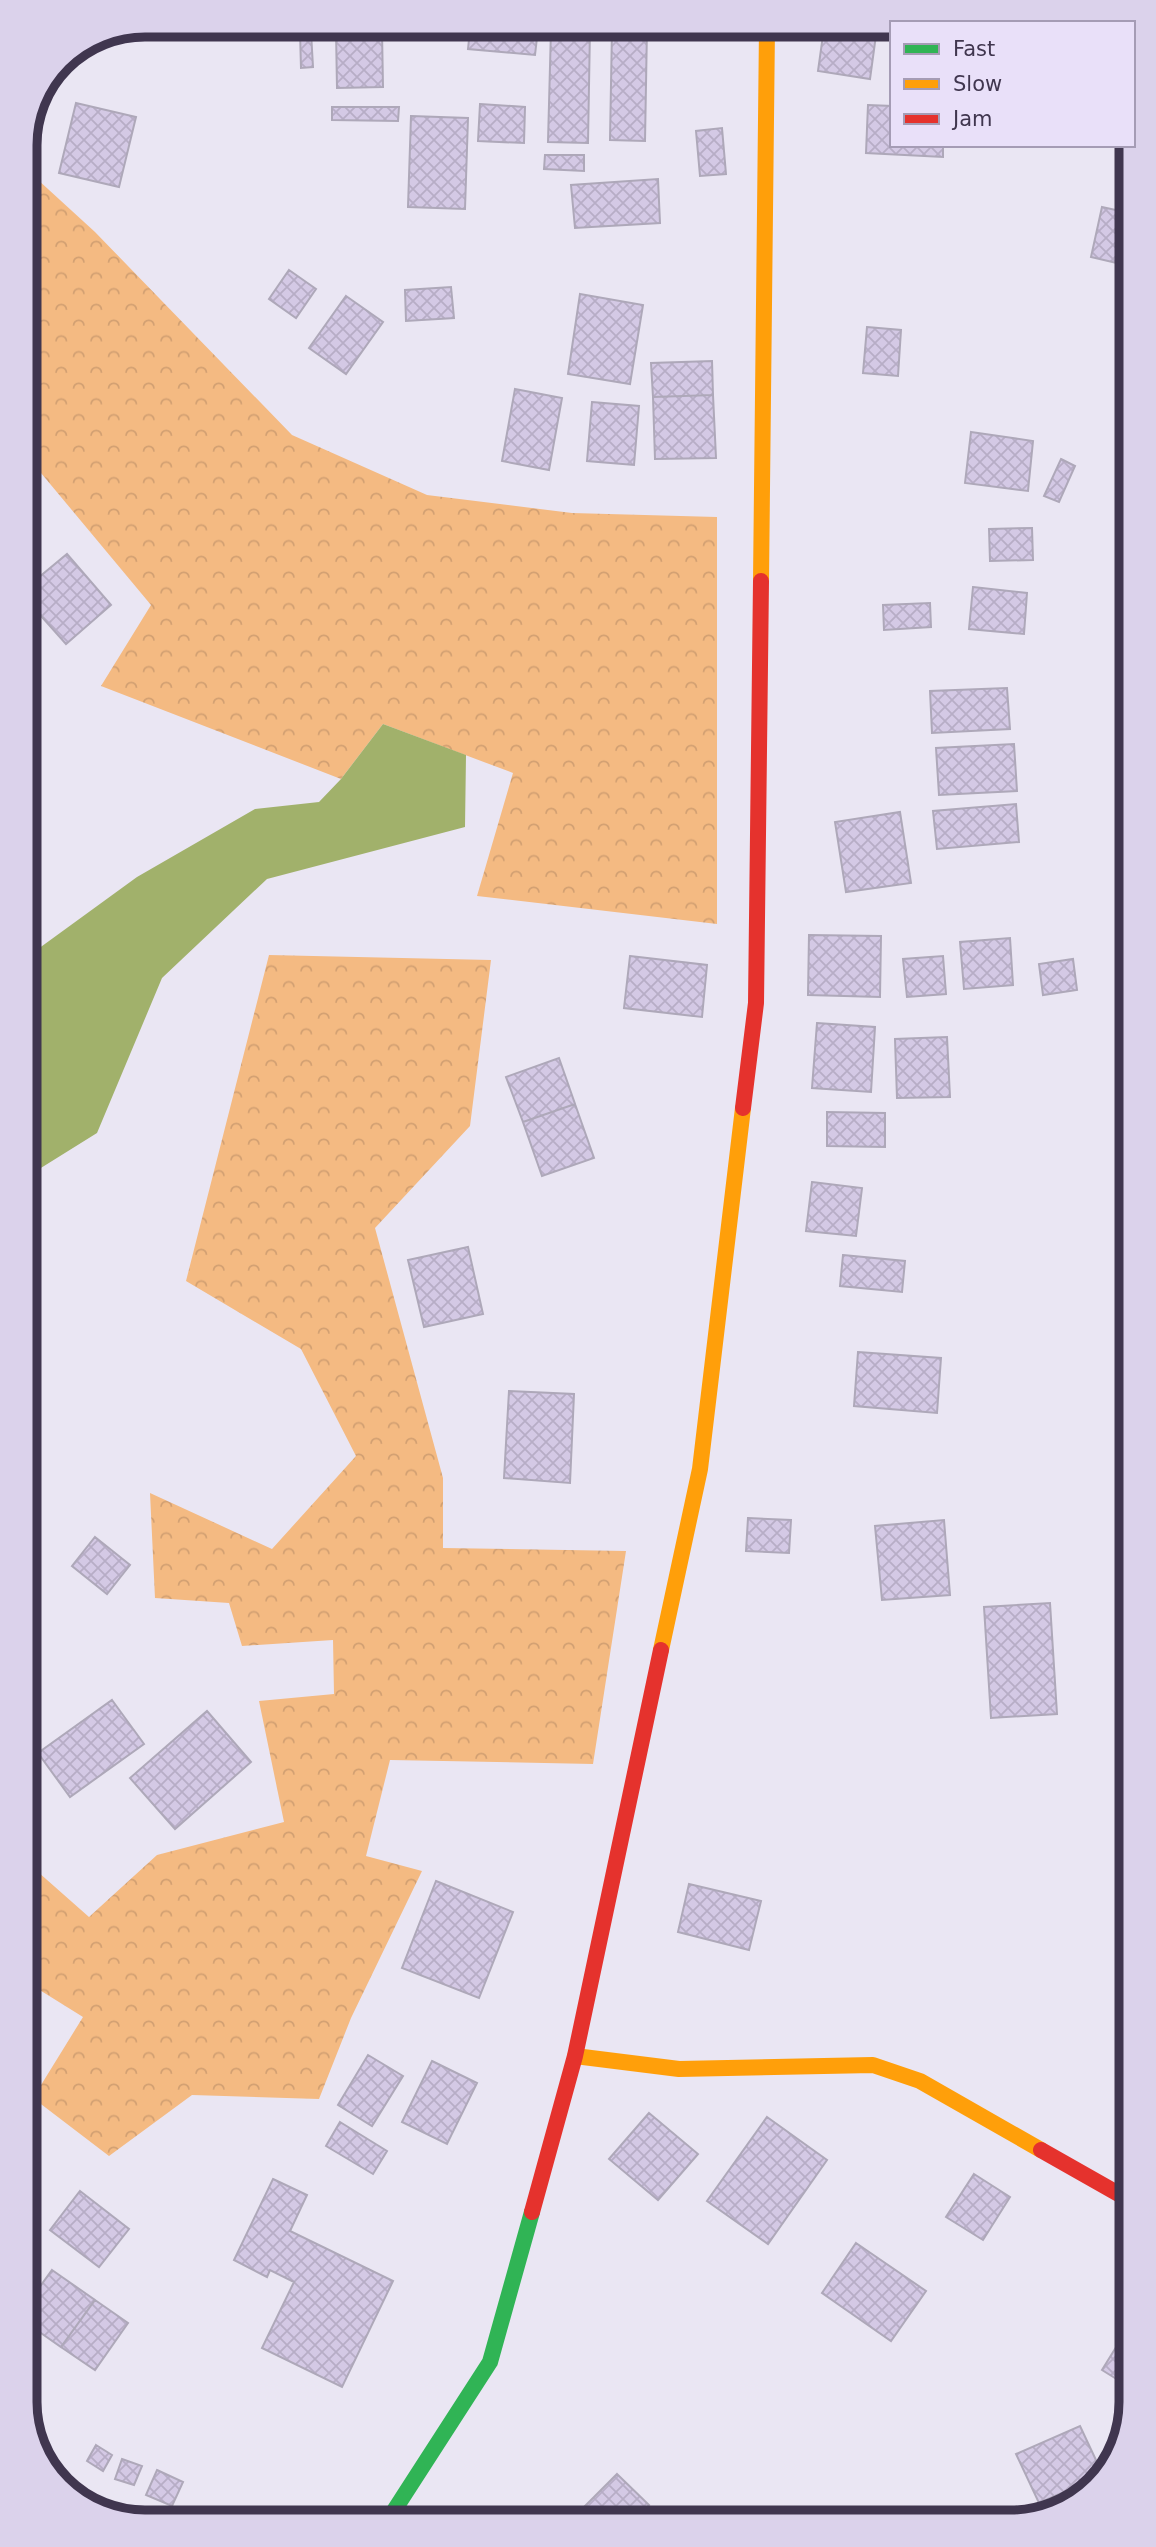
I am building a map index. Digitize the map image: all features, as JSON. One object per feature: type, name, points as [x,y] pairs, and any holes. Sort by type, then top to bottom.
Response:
[{"type":"street","points":[[395,2510],[490,2362],[575,2056],[700,1469],[756,1003],[767,37]]},
{"type":"street","points":[[575,2056],[679,2069],[873,2064],[920,2081],[1119,2194]]},
{"type":"green space","points":[[37,179],[95,232],[292,435],[427,495],[572,513],[717,517],[717,924],[477,896],[513,773],[383,724],[341,779],[101,686],[151,605],[37,468]]},
{"type":"green space","points":[[269,955],[491,960],[470,1126],[375,1228],[443,1478],[443,1548],[626,1551],[593,1764],[390,1760],[366,1856],[422,1871],[351,2018],[319,2099],[192,2095],[109,2156],[37,2101],[37,2092],[83,2017],[37,1988],[37,1871],[89,1917],[157,1855],[284,1822],[259,1701],[334,1694],[333,1640],[242,1646],[229,1603],[155,1598],[150,1493],[272,1549],[356,1456],[301,1349],[186,1281]]},
{"type":"shaded area","points":[[383,724],[466,755],[465,827],[267,879],[162,978],[97,1133],[37,1170],[37,950],[137,877],[255,809],[319,802],[341,779]]},
{"type":"building","points":[[300,37],[311,37],[313,67],[301,68]]},
{"type":"building","points":[[336,37],[382,37],[383,87],[337,88]]},
{"type":"building","points":[[469,37],[537,37],[535,55],[468,49]]},
{"type":"building","points":[[551,37],[590,37],[588,143],[548,142]]},
{"type":"building","points":[[612,37],[647,37],[645,141],[610,140]]},
{"type":"building","points":[[823,37],[876,37],[870,79],[818,71]]},
{"type":"building","points":[[76,103],[136,117],[119,187],[59,173]]},
{"type":"building","points":[[480,104],[525,107],[524,143],[478,141]]},
{"type":"building","points":[[868,105],[890,106],[890,147],[943,147],[943,157],[866,153]]},
{"type":"building","points":[[332,107],[399,107],[398,121],[332,120]]},
{"type":"building","points":[[411,116],[468,118],[465,209],[408,207]]},
{"type":"building","points":[[722,128],[726,174],[700,176],[696,131]]},
{"type":"building","points":[[545,155],[584,155],[584,171],[544,169]]},
{"type":"building","points":[[658,179],[660,223],[575,228],[571,185]]},
{"type":"building","points":[[1102,207],[1119,211],[1119,264],[1091,257]]},
{"type":"building","points":[[289,270],[316,289],[296,318],[269,299]]},
{"type":"building","points":[[451,287],[454,318],[406,321],[405,290]]},
{"type":"building","points":[[580,294],[643,305],[630,384],[568,374]]},
{"type":"building","points":[[346,296],[383,322],[346,374],[309,348]]},
{"type":"building","points":[[867,327],[901,330],[898,376],[863,373]]},
{"type":"building","points":[[712,361],[713,395],[653,397],[651,363]]},
{"type":"building","points":[[515,389],[562,398],[549,470],[502,461]]},
{"type":"building","points":[[713,395],[716,458],[655,459],[653,397]]},
{"type":"building","points":[[592,402],[639,406],[634,465],[587,461]]},
{"type":"building","points":[[971,432],[1033,441],[1028,491],[965,483]]},
{"type":"building","points":[[1061,459],[1075,466],[1059,502],[1044,496]]},
{"type":"building","points":[[1032,528],[1033,560],[990,561],[989,529]]},
{"type":"building","points":[[67,554],[111,605],[66,644],[37,611],[37,579]]},
{"type":"building","points":[[973,587],[1027,593],[1024,634],[969,629]]},
{"type":"building","points":[[930,603],[931,627],[884,630],[883,605]]},
{"type":"building","points":[[1007,688],[1010,729],[932,733],[930,691]]},
{"type":"building","points":[[1014,744],[1017,791],[939,795],[936,748]]},
{"type":"building","points":[[1016,804],[1019,842],[937,849],[933,811]]},
{"type":"building","points":[[900,812],[911,883],[846,892],[835,822]]},
{"type":"building","points":[[809,935],[881,936],[880,997],[808,995]]},
{"type":"building","points":[[1010,938],[1013,985],[964,989],[960,942]]},
{"type":"building","points":[[630,956],[707,965],[702,1017],[624,1008]]},
{"type":"building","points":[[943,956],[946,994],[907,997],[903,959]]},
{"type":"building","points":[[1073,959],[1077,990],[1043,995],[1039,964]]},
{"type":"building","points":[[817,1023],[875,1027],[871,1092],[812,1088]]},
{"type":"building","points":[[947,1037],[950,1097],[897,1098],[895,1039]]},
{"type":"building","points":[[559,1058],[575,1104],[523,1122],[506,1077]]},
{"type":"building","points":[[575,1104],[594,1158],[542,1176],[523,1122]]},
{"type":"building","points":[[827,1112],[885,1113],[885,1147],[827,1146]]},
{"type":"building","points":[[812,1182],[862,1188],[856,1236],[806,1231]]},
{"type":"building","points":[[468,1247],[483,1314],[424,1327],[408,1260]]},
{"type":"building","points":[[843,1255],[905,1261],[902,1292],[840,1286]]},
{"type":"building","points":[[858,1352],[941,1358],[937,1413],[854,1406]]},
{"type":"building","points":[[509,1391],[574,1394],[570,1483],[504,1478]]},
{"type":"building","points":[[748,1518],[791,1520],[789,1553],[746,1551]]},
{"type":"building","points":[[944,1520],[950,1595],[882,1600],[875,1526]]},
{"type":"building","points":[[95,1537],[130,1565],[107,1594],[72,1566]]},
{"type":"building","points":[[1050,1603],[1057,1714],[991,1718],[984,1607]]},
{"type":"building","points":[[112,1700],[144,1744],[70,1797],[38,1753]]},
{"type":"building","points":[[207,1711],[251,1762],[175,1829],[130,1778]]},
{"type":"building","points":[[436,1881],[513,1912],[479,1998],[402,1968]]},
{"type":"building","points":[[689,1884],[761,1901],[749,1950],[678,1932]]},
{"type":"building","points":[[368,2055],[403,2076],[372,2126],[338,2105]]},
{"type":"building","points":[[432,2061],[477,2083],[447,2144],[402,2122]]},
{"type":"building","points":[[649,2113],[698,2154],[658,2200],[609,2159]]},
{"type":"building","points":[[767,2117],[827,2160],[768,2244],[707,2201]]},
{"type":"building","points":[[340,2122],[387,2151],[373,2174],[326,2146]]},
{"type":"building","points":[[974,2174],[1010,2197],[983,2240],[946,2217]]},
{"type":"building","points":[[273,2179],[307,2195],[290,2231],[393,2281],[342,2387],[262,2348],[294,2282],[270,2270],[267,2277],[234,2260]]},
{"type":"building","points":[[80,2191],[129,2229],[99,2267],[50,2230]]},
{"type":"building","points":[[856,2243],[926,2291],[891,2341],[822,2293]]},
{"type":"building","points":[[52,2270],[95,2300],[61,2347],[37,2330],[37,2291]]},
{"type":"building","points":[[95,2300],[128,2323],[95,2370],[61,2347]]},
{"type":"building","points":[[1119,2342],[1119,2381],[1102,2370]]},
{"type":"building","points":[[1080,2426],[1099,2465],[1079,2486],[1039,2503],[1016,2454]]},
{"type":"building","points":[[96,2445],[112,2455],[103,2471],[87,2461]]},
{"type":"building","points":[[122,2459],[142,2466],[134,2485],[115,2479]]},
{"type":"building","points":[[157,2470],[183,2482],[172,2506],[146,2495]]},
{"type":"building","points":[[617,2474],[649,2505],[644,2510],[589,2510],[585,2506]]},
{"type":"traffic: fast","points":[[394,2510],[490,2362],[532,2212]]},
{"type":"traffic: slow","points":[[761,581],[767,37]]},
{"type":"traffic: slow","points":[[661,1650],[700,1469],[743,1108]]},
{"type":"traffic: slow","points":[[575,2056],[679,2069],[873,2065],[920,2081],[1041,2150]]},
{"type":"traffic: jam","points":[[743,1108],[756,1003],[761,581]]},
{"type":"traffic: jam","points":[[532,2212],[575,2056],[661,1650]]},
{"type":"traffic: jam","points":[[1041,2150],[1119,2194]]}]
